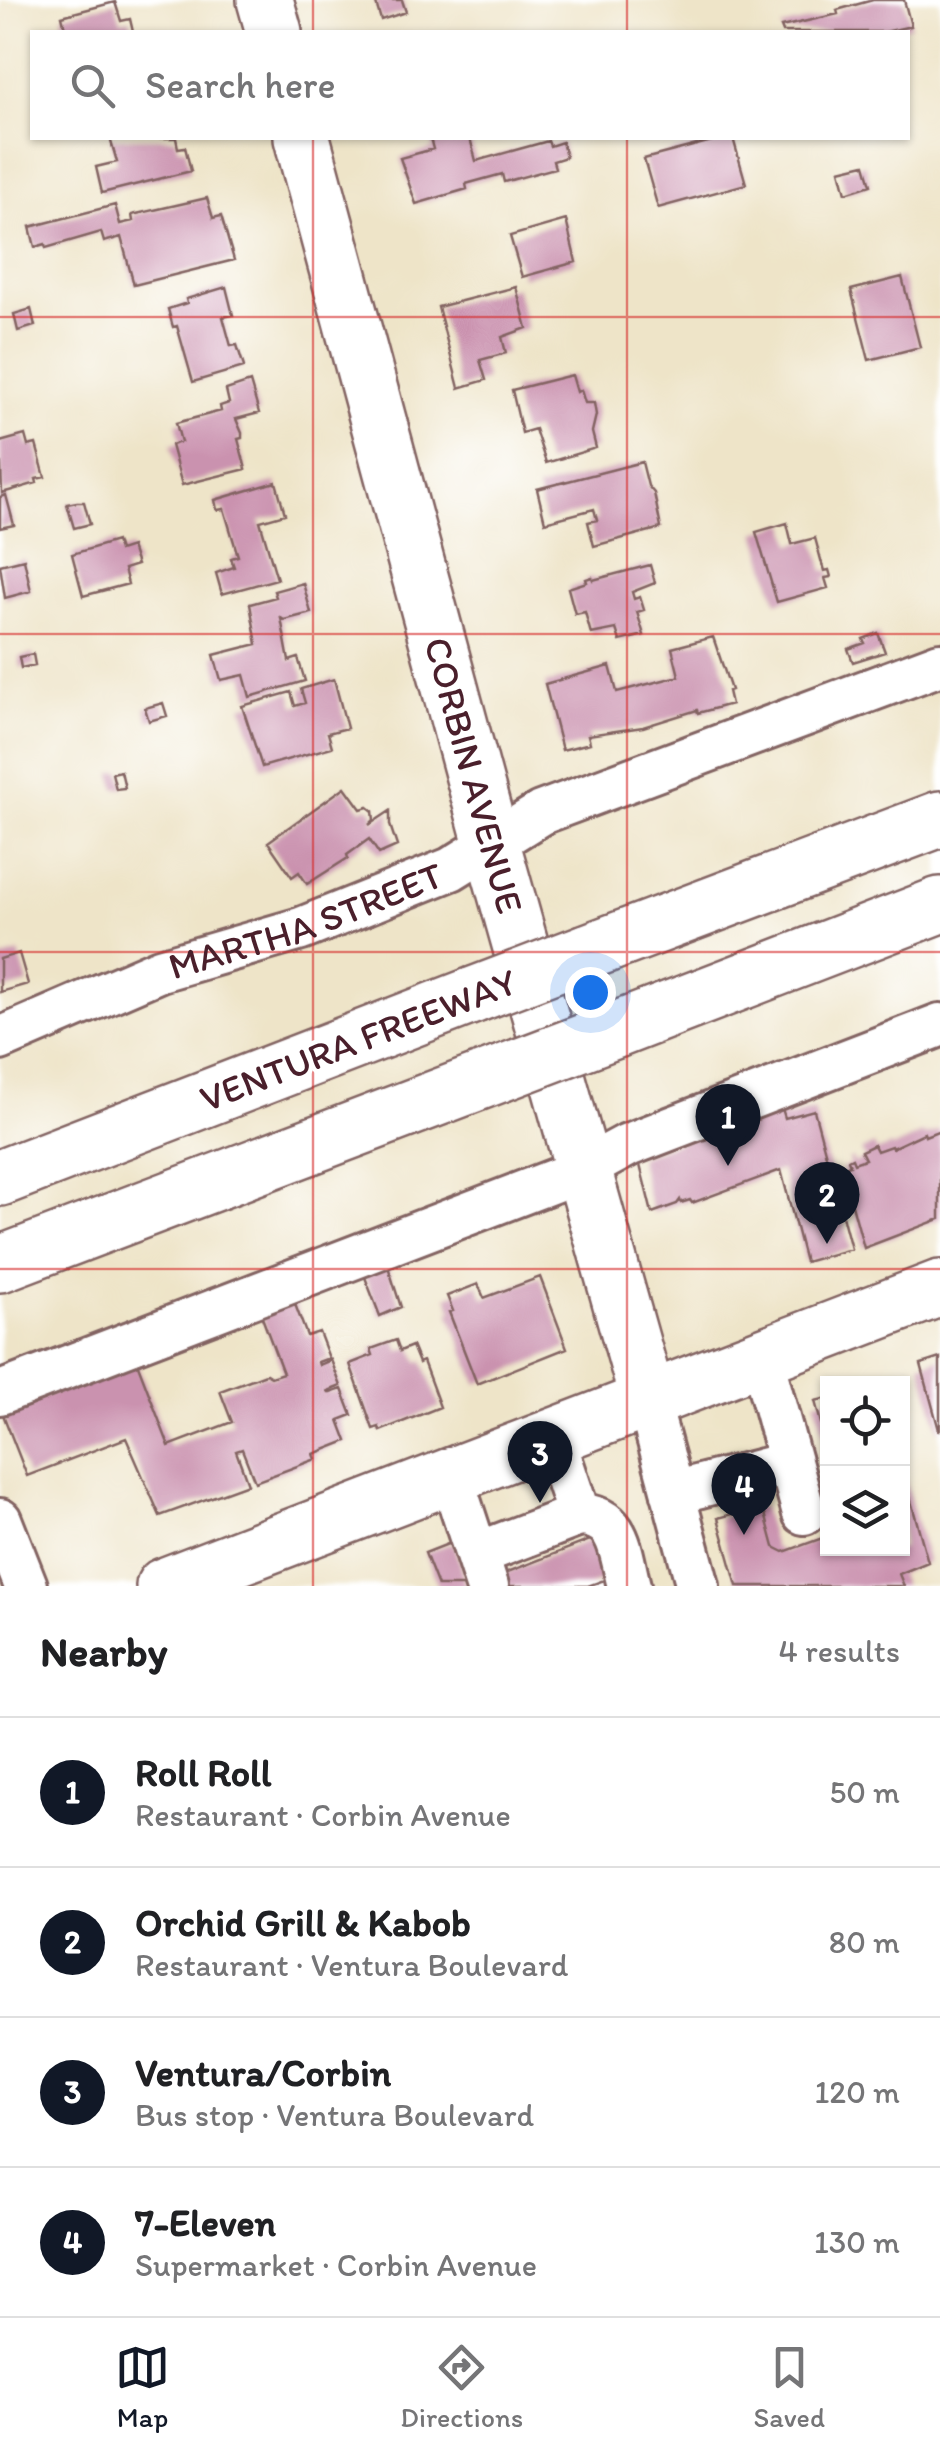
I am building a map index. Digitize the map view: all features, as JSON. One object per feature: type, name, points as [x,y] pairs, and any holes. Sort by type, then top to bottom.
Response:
[{"type":"main road","points":[[265,0],[273,30]]},
{"type":"main road","name":"CORBIN AVENUE","points":[[303,140],[492,844],[648,1400]]},
{"type":"main road","name":"VENTURA FREEWAY","points":[[0,1178],[940,820]]},
{"type":"main road","points":[[0,1264],[940,905]]},
{"type":"main road","points":[[164,1586],[940,1288]]},
{"type":"street","name":"MARTHA STREET","points":[[0,1039],[160,970],[300,930],[451,869],[540,813],[940,664]]},
{"type":"street","points":[[0,1392],[582,1170],[628,1145],[940,1024]]},
{"type":"street","points":[[761,1356],[804,1513]]},
{"type":"street","name":"CORBIN AVENUE","points":[[648,1400],[698,1586]]},
{"type":"street","points":[[553,1436],[579,1515]]},
{"type":"street","points":[[616,1540],[677,1507],[790,1463]]},
{"type":"street","points":[[451,1476],[482,1570],[579,1515],[598,1515],[608,1522],[616,1540],[629,1586]]},
{"type":"street","points":[[0,1520],[26,1586]]},
{"type":"building","points":[[375,0],[402,0],[406,12],[381,20]]},
{"type":"building","points":[[873,0],[904,0],[911,26],[894,30],[781,27],[838,14],[837,10]]},
{"type":"building","points":[[115,2],[121,21],[130,19],[133,30],[66,30],[62,16]]},
{"type":"building","points":[[111,140],[176,140],[178,148],[185,147],[191,171],[102,193],[96,167],[117,162]]},
{"type":"building","points":[[431,140],[471,140],[476,161],[548,141],[550,146],[562,142],[566,157],[553,161],[555,168],[504,182],[502,174],[416,204],[400,158],[433,149]]},
{"type":"building","points":[[715,140],[734,140],[746,184],[658,208],[644,159]]},
{"type":"building","points":[[865,164],[871,185],[846,193],[840,170]]},
{"type":"building","points":[[207,198],[213,218],[221,216],[234,260],[134,285],[121,237],[104,242],[101,232],[46,248],[45,244],[35,247],[30,227],[115,205],[120,224],[133,221],[132,215]]},
{"type":"building","points":[[566,220],[576,262],[522,277],[510,236]]},
{"type":"building","points":[[902,277],[920,347],[869,360],[851,290]]},
{"type":"building","points":[[226,287],[233,315],[223,317],[231,346],[237,345],[244,367],[193,382],[177,326],[173,327],[168,309]]},
{"type":"building","points":[[516,287],[527,328],[502,337],[506,353],[480,360],[486,380],[459,388],[438,307]]},
{"type":"building","points":[[31,309],[35,326],[18,331],[14,314]]},
{"type":"building","points":[[572,375],[585,403],[594,403],[592,432],[596,448],[546,463],[535,429],[522,433],[512,390]]},
{"type":"building","points":[[250,382],[259,413],[236,419],[242,433],[238,439],[246,469],[182,485],[171,445],[181,442],[176,423],[221,411],[220,406],[229,403],[226,390]]},
{"type":"building","points":[[25,435],[28,446],[36,444],[45,477],[2,493],[0,442]]},
{"type":"building","points":[[642,462],[661,528],[594,546],[588,522],[597,520],[594,509],[545,522],[537,489]]},
{"type":"building","points":[[276,482],[285,514],[260,521],[277,579],[222,594],[216,573],[234,567],[231,558],[238,556],[224,509],[217,510],[215,500]]},
{"type":"building","points":[[6,495],[14,525],[0,528],[0,497]]},
{"type":"building","points":[[84,502],[90,524],[74,528],[67,504]]},
{"type":"building","points":[[787,523],[792,544],[815,538],[824,571],[829,570],[831,577],[825,578],[828,588],[777,602],[756,532]]},
{"type":"building","points":[[116,541],[119,551],[131,547],[137,565],[124,569],[128,584],[83,596],[72,554]]},
{"type":"building","points":[[24,559],[31,591],[5,598],[0,565]]},
{"type":"building","points":[[650,565],[655,583],[632,592],[634,599],[640,597],[644,610],[637,612],[644,635],[620,641],[616,629],[591,634],[585,612],[575,614],[568,588],[592,577],[593,580]]},
{"type":"building","points":[[303,583],[311,613],[281,618],[289,661],[298,658],[305,681],[250,697],[244,675],[221,680],[214,655],[257,644],[250,604],[276,597],[274,591]]},
{"type":"building","points":[[878,633],[885,652],[853,662],[848,649]]},
{"type":"building","points":[[713,637],[731,690],[731,704],[643,727],[588,735],[590,743],[562,750],[545,684],[610,666],[617,692],[679,676],[672,648]]},
{"type":"building","points":[[33,654],[35,665],[21,668],[19,657]]},
{"type":"building","points":[[334,679],[347,728],[328,733],[332,747],[262,767],[242,706],[291,692],[295,706],[305,703],[301,689]]},
{"type":"building","points":[[163,703],[167,716],[149,721],[145,708]]},
{"type":"building","points":[[121,771],[125,788],[116,789],[112,773]]},
{"type":"building","points":[[345,787],[361,809],[368,807],[373,811],[374,820],[369,825],[390,811],[397,846],[379,854],[369,839],[348,858],[307,884],[299,872],[292,877],[268,842]]},
{"type":"building","points":[[19,953],[28,984],[0,992],[0,959]]},
{"type":"building","points":[[781,1105],[785,1118],[814,1110],[851,1249],[805,1262],[781,1170],[692,1203],[680,1200],[652,1213],[638,1157]]},
{"type":"building","points":[[940,1130],[940,1219],[864,1248],[842,1168],[850,1165],[848,1160],[852,1158],[854,1163],[865,1159],[861,1151],[874,1145],[877,1151],[892,1148]]},
{"type":"building","points":[[387,1263],[401,1307],[380,1316],[363,1272]]},
{"type":"building","points":[[540,1277],[567,1348],[477,1384],[449,1312],[453,1311],[447,1296],[478,1284],[484,1298]]},
{"type":"building","points":[[293,1299],[307,1336],[319,1332],[329,1358],[318,1362],[319,1365],[331,1360],[341,1386],[328,1391],[342,1389],[352,1415],[339,1420],[347,1441],[314,1454],[316,1459],[255,1482],[242,1449],[236,1451],[248,1484],[160,1516],[126,1438],[27,1476],[2,1412],[136,1360],[169,1446],[232,1422],[220,1391],[266,1374],[271,1377],[283,1373],[260,1312]]},
{"type":"building","points":[[396,1340],[400,1351],[412,1346],[419,1363],[423,1361],[440,1407],[380,1431],[379,1427],[373,1429],[350,1364],[373,1355],[371,1349]]},
{"type":"building","points":[[940,1358],[940,1430],[939,1430],[921,1364]]},
{"type":"building","points":[[910,1498],[928,1562],[899,1574],[904,1586],[737,1586],[718,1518],[763,1506],[774,1547],[784,1552],[820,1539],[820,1556],[910,1556]]},
{"type":"building","points":[[603,1535],[618,1575],[588,1586],[495,1586],[492,1578]]},
{"type":"building","points":[[453,1542],[466,1586],[438,1586],[425,1553]]},
{"type":"place","name":"Roll Roll","points":[[728,1166]]},
{"type":"place","name":"Orchid Grill & Kabob","points":[[827,1244]]},
{"type":"place","name":"Ventura/Corbin","points":[[540,1503]]},
{"type":"place","name":"7-Eleven","points":[[744,1535]]}]
